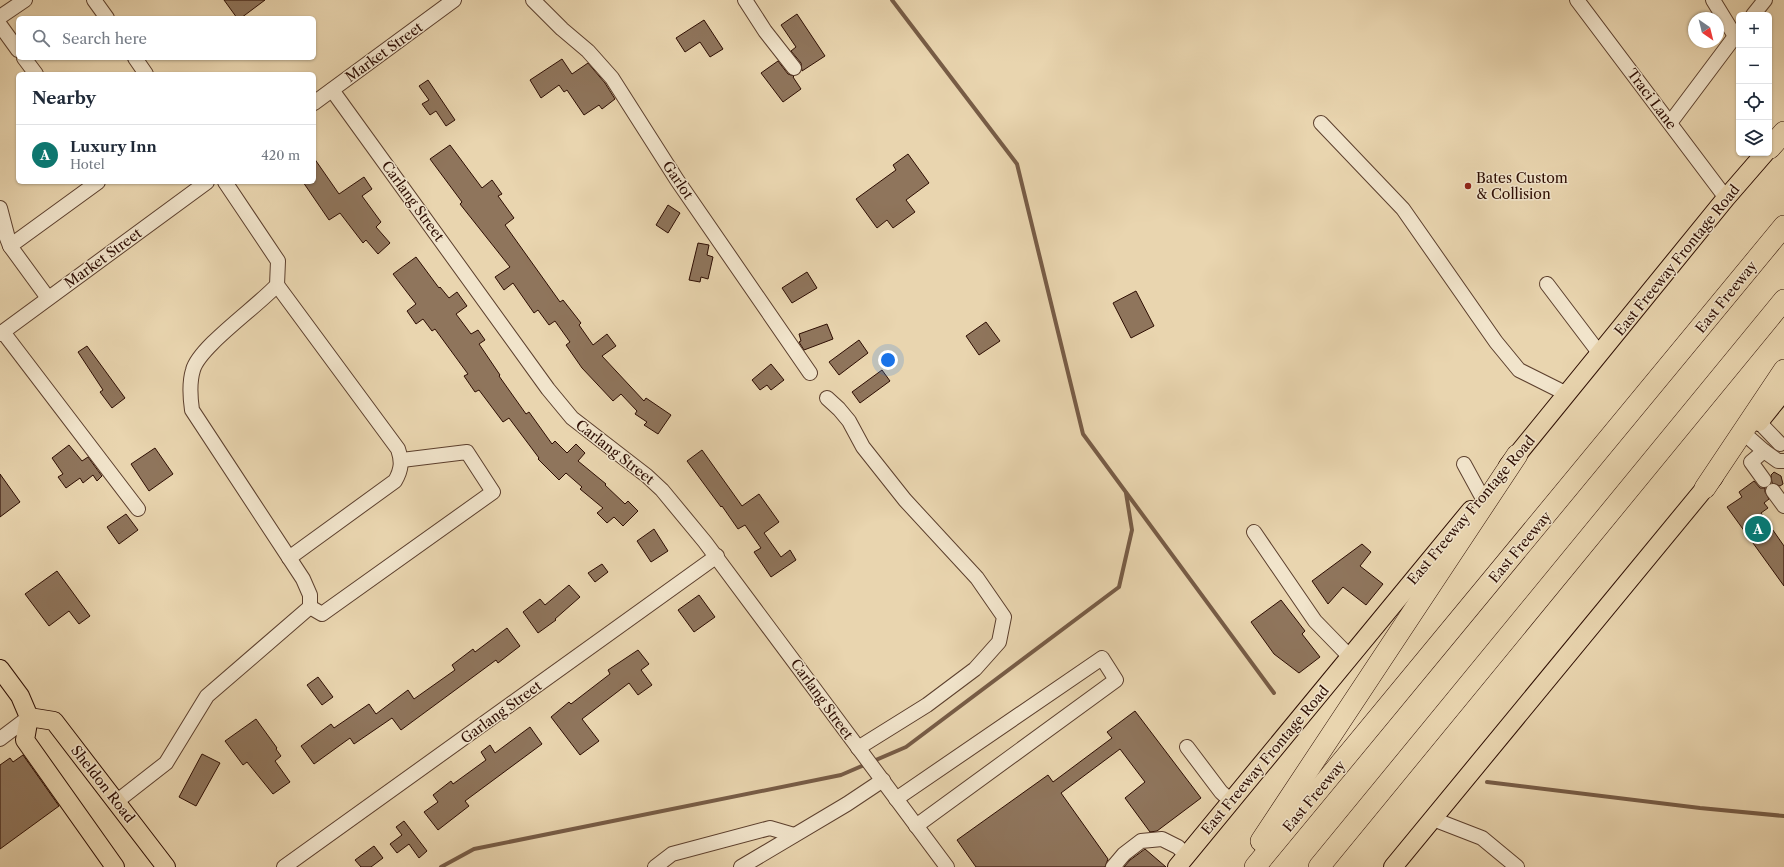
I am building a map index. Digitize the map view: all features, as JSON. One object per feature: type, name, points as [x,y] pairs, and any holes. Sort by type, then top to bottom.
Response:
[{"type":"highway","points":[[1772,146],[1784,132]]},
{"type":"highway","name":"East Freeway","points":[[1255,867],[1784,226]]},
{"type":"highway","points":[[1319,867],[1784,300]]},
{"type":"highway","points":[[1705,488],[1784,370]]},
{"type":"highway","points":[[1244,867],[1517,455]]},
{"type":"main road","name":"East Freeway Frontage Road","points":[[1181,861],[1517,455],[1726,198],[1763,156]]},
{"type":"main road","points":[[1393,867],[1784,392]]},
{"type":"main road","points":[[0,669],[20,696],[29,717],[25,740],[115,867]]},
{"type":"main road","name":"Sheldon Road","points":[[29,717],[54,721],[166,867]]},
{"type":"street","points":[[0,17],[25,0]]},
{"type":"street","points":[[94,0],[106,16]]},
{"type":"street","name":"Market Street","points":[[316,102],[454,0]]},
{"type":"street","name":"Garlot","points":[[533,0],[562,29],[588,51],[612,78],[677,180],[810,373]]},
{"type":"street","points":[[745,0],[765,31],[794,68]]},
{"type":"street","name":"Traci Lane","points":[[1577,0],[1726,198]]},
{"type":"street","points":[[1713,0],[1736,33]]},
{"type":"street","points":[[1755,12],[1765,0]]},
{"type":"street","points":[[0,25],[16,47]]},
{"type":"street","points":[[1670,123],[1736,35]]},
{"type":"street","points":[[26,60],[34,72]]},
{"type":"street","points":[[136,60],[145,72]]},
{"type":"street","name":"Carlang Street","points":[[332,90],[548,389],[572,418],[647,476],[662,490],[717,556],[947,867]]},
{"type":"street","points":[[1321,123],[1403,209],[1496,342],[1519,370],[1567,394]]},
{"type":"street","points":[[2,238],[95,184]]},
{"type":"street","name":"Market Street","points":[[1,333],[204,184]]},
{"type":"street","points":[[226,184],[278,261],[277,285],[398,449],[402,460],[400,472],[395,481],[289,558]]},
{"type":"street","points":[[0,208],[2,238]]},
{"type":"street","points":[[0,220],[2,238]]},
{"type":"street","points":[[0,227],[2,238],[48,298]]},
{"type":"street","points":[[1547,284],[1600,354]]},
{"type":"street","points":[[116,802],[166,763],[207,696],[310,607],[310,595],[303,579],[192,410],[189,389],[193,369],[203,352],[266,297],[277,285]]},
{"type":"street","points":[[1,333],[138,509]]},
{"type":"street","points":[[827,398],[849,421],[863,447],[904,500],[977,578],[1004,617],[999,642],[975,669],[927,705],[858,748]]},
{"type":"street","points":[[1759,422],[1780,444]]},
{"type":"street","points":[[1747,436],[1778,461],[1784,461]]},
{"type":"street","points":[[1764,451],[1751,462],[1764,480]]},
{"type":"street","points":[[310,607],[322,614],[493,492],[467,452],[402,460]]},
{"type":"street","points":[[1464,464],[1482,497]]},
{"type":"street","points":[[1773,491],[1784,506]]},
{"type":"street","points":[[1254,532],[1315,621],[1350,657]]},
{"type":"street","name":"Garlang Street","points":[[284,867],[717,556]]},
{"type":"street","points":[[896,799],[1102,658],[1116,680],[916,826]]},
{"type":"street","points":[[0,739],[29,717]]},
{"type":"street","points":[[1187,746],[1222,792],[1231,801]]},
{"type":"street","points":[[741,867],[847,804],[883,780]]},
{"type":"street","points":[[1433,819],[1482,838],[1517,867]]},
{"type":"street","points":[[654,867],[672,854],[770,828],[794,835]]},
{"type":"street","points":[[1113,867],[1124,854],[1140,841],[1162,839],[1178,847],[1181,861]]},
{"type":"building","points":[[224,0],[265,0],[244,16],[236,16]]},
{"type":"building","points":[[797,14],[825,56],[802,71],[801,63],[791,51],[796,47],[781,25]]},
{"type":"building","points":[[704,20],[723,49],[710,57],[700,42],[685,52],[676,38]]},
{"type":"building","points":[[562,59],[572,74],[588,63],[605,83],[615,99],[602,109],[599,105],[584,115],[567,90],[564,92],[559,85],[541,98],[530,80]]},
{"type":"building","points":[[778,61],[788,74],[794,76],[793,77],[801,89],[783,102],[761,73]]},
{"type":"building","points":[[428,80],[455,120],[446,126],[436,111],[430,115],[422,104],[429,100],[419,86]]},
{"type":"building","points":[[450,145],[482,188],[492,180],[502,194],[498,196],[514,218],[505,225],[560,302],[563,300],[581,323],[579,325],[593,345],[607,334],[616,346],[602,356],[644,401],[646,398],[671,415],[658,434],[644,425],[647,422],[635,414],[637,411],[621,394],[613,401],[582,368],[566,345],[570,342],[555,321],[549,325],[538,310],[534,313],[513,283],[504,290],[495,277],[510,267],[460,204],[462,202],[430,159]]},
{"type":"building","points":[[908,154],[929,183],[906,200],[915,212],[893,228],[887,220],[877,228],[856,199],[896,170],[893,165]]},
{"type":"building","points":[[316,161],[339,194],[364,177],[372,189],[362,196],[381,222],[376,227],[390,243],[378,254],[366,240],[363,243],[340,213],[329,220],[304,184],[316,184]]},
{"type":"building","points":[[668,205],[680,213],[668,233],[656,225]]},
{"type":"building","points":[[698,243],[709,245],[707,255],[713,257],[708,279],[701,277],[700,282],[689,280]]},
{"type":"building","points":[[416,257],[439,288],[440,287],[449,298],[457,292],[467,306],[456,314],[471,334],[478,330],[485,340],[479,344],[500,375],[499,376],[526,414],[529,412],[552,444],[555,441],[567,453],[576,444],[585,453],[578,461],[606,484],[605,485],[625,504],[628,501],[638,511],[623,526],[614,517],[607,523],[597,513],[603,508],[580,489],[582,487],[566,473],[559,480],[538,459],[539,458],[509,418],[503,422],[479,390],[475,392],[464,376],[468,374],[435,329],[432,331],[423,319],[416,324],[407,311],[416,304],[393,274]]},
{"type":"building","points":[[807,272],[817,288],[792,303],[782,288]]},
{"type":"building","points":[[1136,291],[1154,326],[1131,338],[1113,303]]},
{"type":"building","points":[[986,322],[1000,341],[979,355],[966,336]]},
{"type":"building","points":[[827,324],[833,339],[804,350],[799,342],[801,341],[799,334]]},
{"type":"building","points":[[859,340],[868,353],[839,375],[829,362]]},
{"type":"building","points":[[87,346],[125,398],[112,408],[100,392],[103,390],[78,352]]},
{"type":"building","points":[[771,364],[784,380],[771,390],[767,385],[760,390],[752,380]]},
{"type":"building","points":[[882,370],[890,381],[860,403],[852,392]]},
{"type":"building","points":[[69,445],[82,461],[88,457],[102,476],[97,481],[93,475],[83,483],[80,478],[66,488],[58,477],[63,474],[52,458]]},
{"type":"building","points":[[155,448],[173,474],[149,491],[131,464]]},
{"type":"building","points":[[702,450],[742,506],[759,494],[779,522],[764,533],[781,557],[790,550],[796,560],[771,577],[754,552],[761,548],[745,525],[738,529],[687,461]]},
{"type":"building","points":[[1774,472],[1781,476],[1783,484],[1780,486],[1772,483],[1771,475]]},
{"type":"building","points":[[0,474],[20,502],[0,517]]},
{"type":"building","points":[[1754,481],[1760,488],[1765,488],[1765,492],[1769,499],[1764,503],[1768,508],[1761,513],[1784,546],[1784,586],[1727,507],[1742,497],[1739,492]]},
{"type":"building","points":[[126,514],[138,530],[119,544],[107,527]]},
{"type":"building","points":[[654,529],[668,551],[651,562],[637,541]]},
{"type":"building","points":[[1362,544],[1371,552],[1360,566],[1383,584],[1366,605],[1343,587],[1328,604],[1312,581]]},
{"type":"building","points":[[602,564],[608,572],[595,582],[588,573]]},
{"type":"building","points":[[57,571],[90,616],[79,624],[69,611],[49,626],[25,594]]},
{"type":"building","points":[[569,585],[580,597],[555,619],[556,620],[538,633],[523,612],[540,599],[545,605]]},
{"type":"building","points":[[699,595],[715,617],[694,632],[678,610]]},
{"type":"building","points":[[1281,600],[1305,631],[1302,634],[1320,657],[1299,673],[1274,654],[1251,622]]},
{"type":"building","points":[[507,628],[520,646],[498,663],[496,660],[401,730],[392,718],[354,744],[350,738],[314,764],[301,746],[331,724],[334,728],[369,704],[376,714],[408,690],[414,699],[455,670],[452,665],[473,649],[475,652]]},
{"type":"building","points":[[638,650],[649,664],[641,670],[652,685],[638,695],[629,683],[582,719],[599,741],[580,755],[551,717],[569,702],[571,704],[610,674],[608,670]]},
{"type":"building","points":[[318,677],[333,697],[322,705],[307,685]]},
{"type":"building","points":[[1135,711],[1201,798],[1157,831],[1150,832],[1125,798],[1145,782],[1120,749],[1061,793],[1108,859],[1105,867],[976,867],[957,840],[1048,775],[1053,782],[1112,738],[1107,732]]},
{"type":"building","points":[[256,719],[277,748],[276,749],[281,756],[275,761],[290,782],[273,794],[247,762],[243,765],[225,741]]},
{"type":"building","points":[[530,727],[542,744],[465,801],[469,806],[438,830],[424,812],[438,802],[433,795],[451,781],[453,784],[486,760],[481,752],[490,745],[495,753]]},
{"type":"building","points":[[202,754],[220,763],[196,806],[179,797]]},
{"type":"building","points":[[23,755],[59,806],[0,849],[0,765],[10,758],[13,762]]},
{"type":"building","points":[[404,821],[427,851],[419,858],[409,844],[397,853],[390,844],[402,835],[396,827]]},
{"type":"building","points":[[374,846],[383,858],[371,867],[361,867],[355,860]]},
{"type":"building","points":[[1145,849],[1166,867],[1124,867],[1130,860]]},
{"type":"waterway","points":[[892,0],[1017,164],[1083,434],[1274,693]]},
{"type":"waterway","points":[[441,867],[474,849],[841,775],[906,747],[1119,587],[1132,530],[1126,493]]},
{"type":"waterway","points":[[1487,782],[1700,808],[1784,816]]},
{"type":"place","name":"Bates Custom & Collision","points":[[1468,186]]},
{"type":"place","name":"Luxury Inn","points":[[1758,529]]}]
